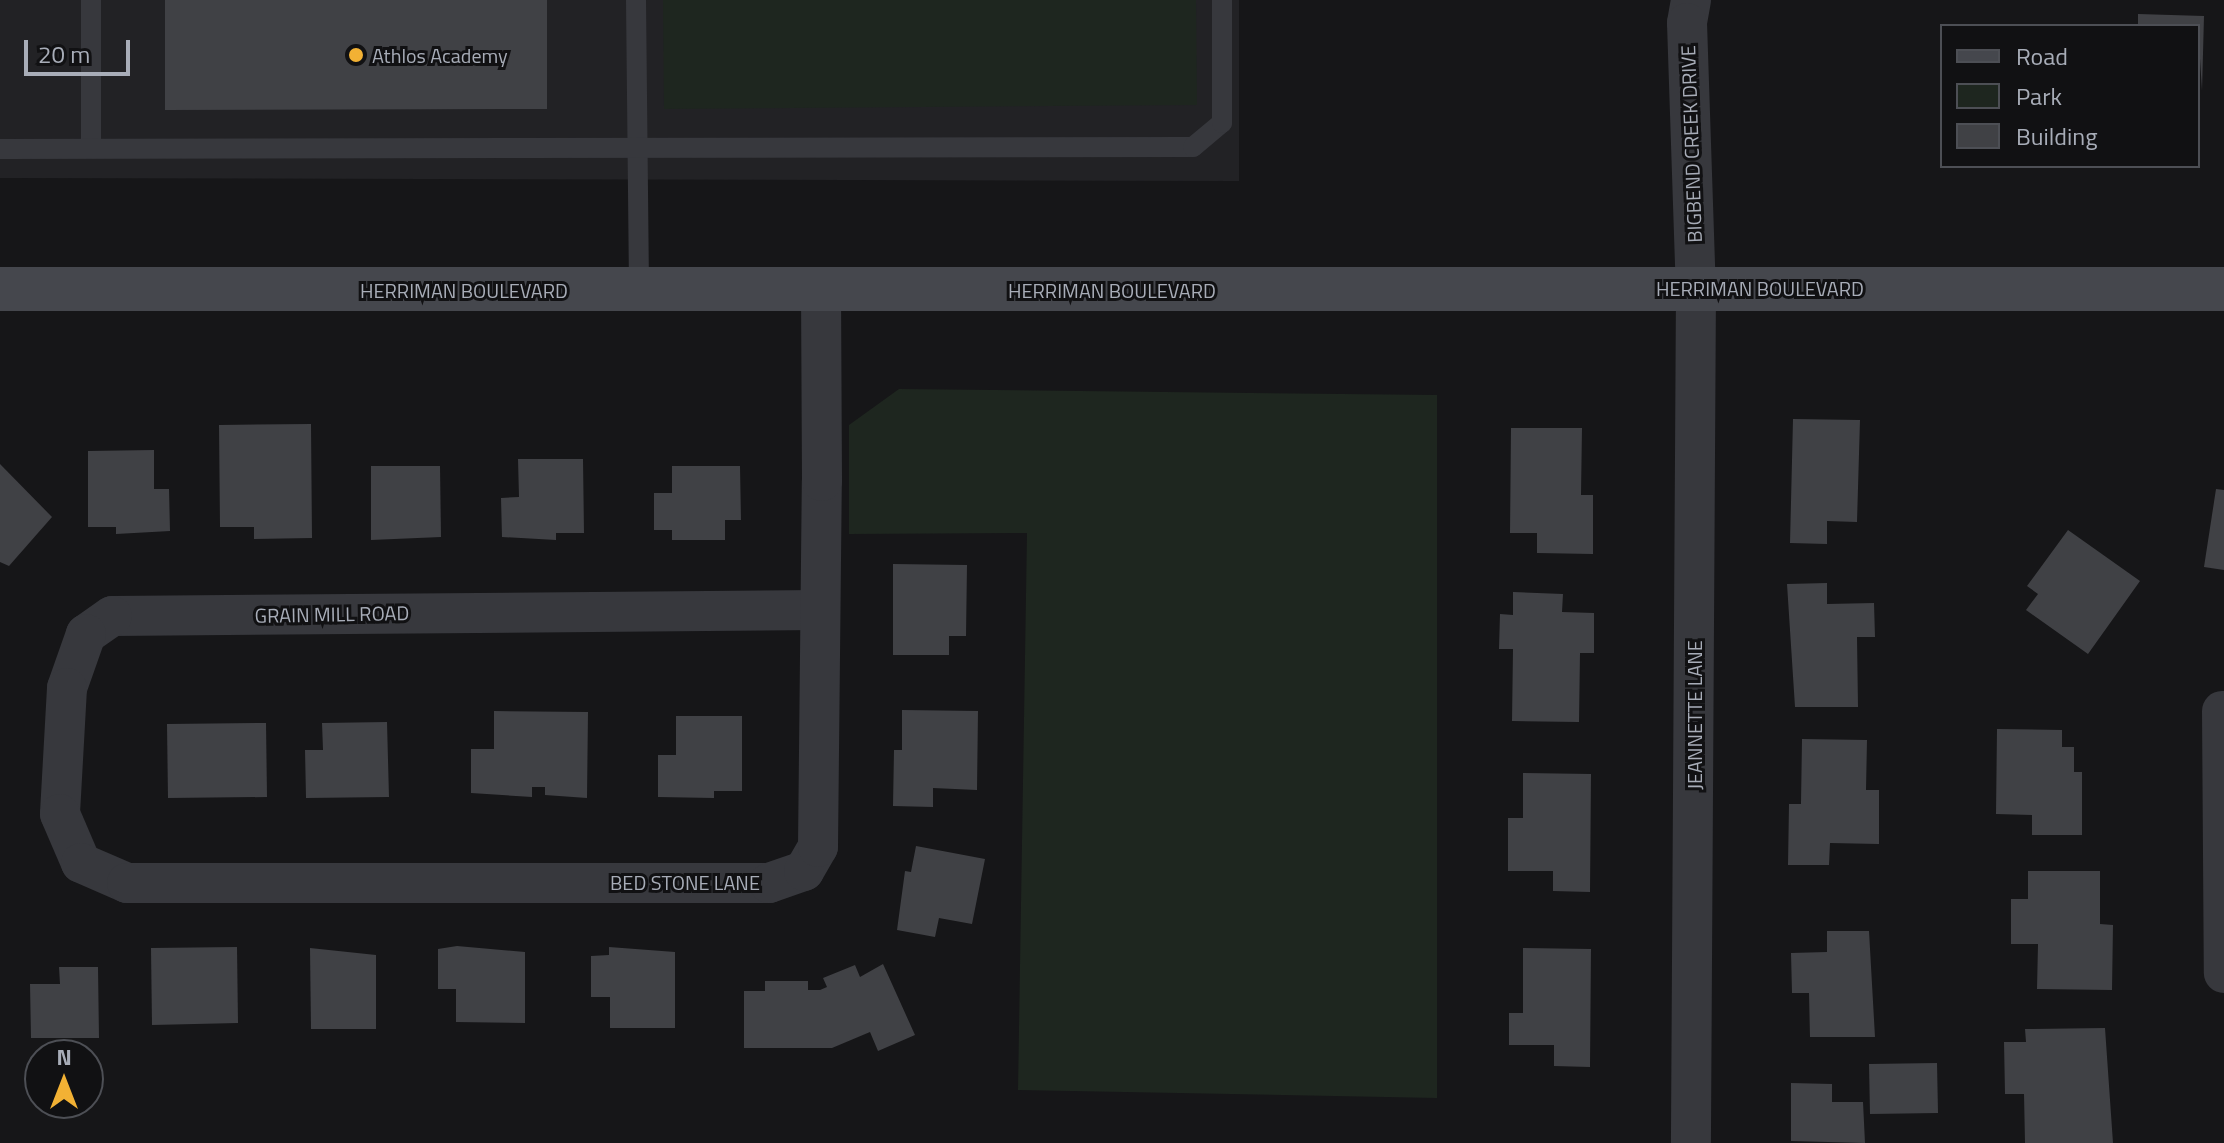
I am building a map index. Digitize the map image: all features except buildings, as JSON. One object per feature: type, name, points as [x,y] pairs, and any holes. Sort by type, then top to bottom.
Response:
[{"type":"main road","name":"HERRIMAN BOULEVARD","points":[[0,289],[821,292],[2224,289]]},
{"type":"street","name":"BIGBEND CREEK DRIVE","points":[[1691,0],[1687,23],[1696,288]]},
{"type":"street","name":"JEANNETTE LANE","points":[[1691,1143],[1696,288]]},
{"type":"street","name":"BED STONE LANE","points":[[81,863],[127,883],[769,883],[804,871],[818,847],[821,292]]},
{"type":"street","name":"GRAIN MILL ROAD","points":[[81,863],[60,814],[67,688],[86,634],[112,616],[820,610]]},
{"type":"street","points":[[2222,711],[2224,973]]},
{"type":"lane","points":[[91,0],[91,148]]},
{"type":"lane","points":[[636,0],[639,291]]},
{"type":"lane","points":[[0,149],[1193,147],[1222,123],[1222,0]]},
{"type":"shaded area","points":[[0,0],[1239,0],[1239,181],[0,178]]},
{"type":"green space","points":[[663,0],[1196,0],[1197,105],[664,109]]},
{"type":"green space","points":[[899,389],[1437,395],[1437,1098],[1018,1090],[1027,533],[849,534],[849,425]]},
{"type":"place","name":"Athlos Academy","points":[[356,55]]}]
